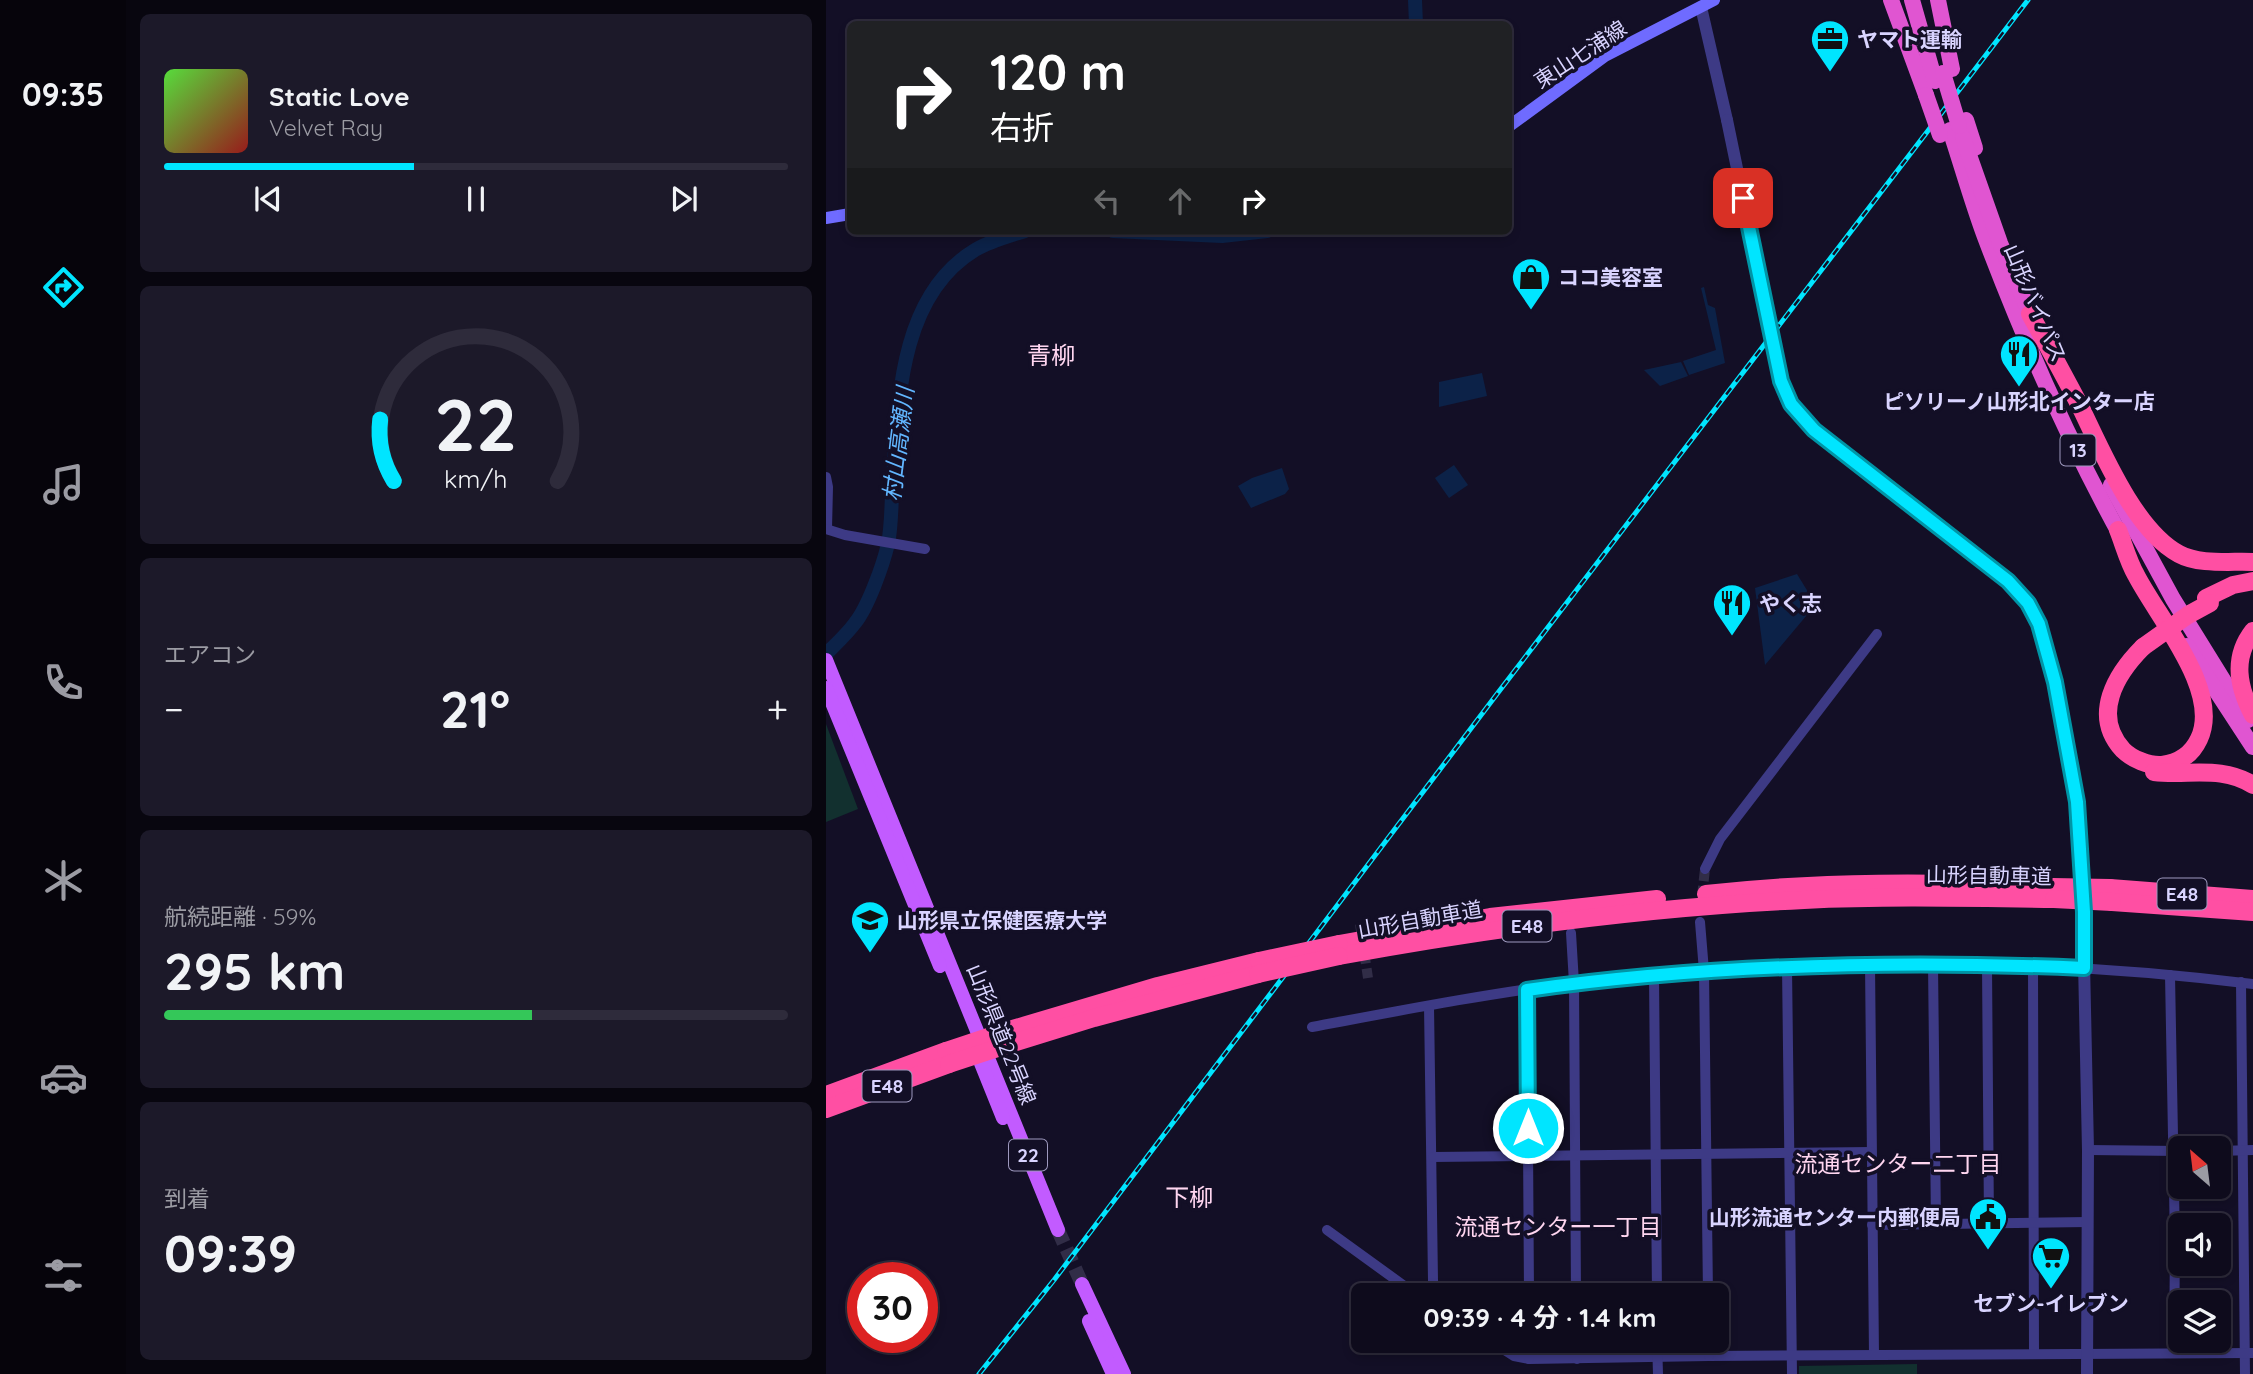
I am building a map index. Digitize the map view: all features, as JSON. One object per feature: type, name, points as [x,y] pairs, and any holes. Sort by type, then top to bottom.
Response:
[{"type":"highway","points":[[1891,0],[1939,80]]},
{"type":"highway","name":"山形バイパス","points":[[1912,0],[1993,241],[2054,398],[2118,530],[2159,604],[2253,747]]},
{"type":"highway","name":"山形バイパス","points":[[1923,0],[1939,80]]},
{"type":"highway","points":[[1938,0],[1939,80]]},
{"type":"highway","name":"山形バイパス","points":[[1993,241],[2131,525],[2173,599],[2253,727]]},
{"type":"highway","points":[[2030,314],[2054,355],[2112,470],[2137,513],[2159,542],[2181,556],[2253,562]]},
{"type":"highway","points":[[2118,530],[2135,574],[2190,665],[2203,698],[2206,714],[2203,731],[2196,744],[2182,759],[2161,765],[2143,762],[2124,751],[2108,722],[2107,712],[2112,688],[2141,644]]},
{"type":"highway","points":[[2253,581],[2233,585],[2141,644],[2117,665],[2102,693],[2098,719],[2110,748],[2120,759],[2146,772],[2166,774],[2213,771],[2253,785]]},
{"type":"highway","points":[[2208,601],[2253,589]]},
{"type":"highway","points":[[2253,631],[2243,647],[2238,671],[2241,691],[2253,715]]},
{"type":"highway","name":"山形自動車道","points":[[826,1095],[1158,986],[1258,968],[1490,917],[1814,884],[2253,899]]},
{"type":"highway","points":[[2111,895],[2253,890]]},
{"type":"highway","name":"山形自動車道","points":[[2111,895],[2253,912]]},
{"type":"highway","name":"山形自動車道","points":[[826,1109],[947,1057]]},
{"type":"main road","name":"東山七浦線","points":[[1512,124],[1605,56],[1714,0]]},
{"type":"main road","points":[[826,218],[847,214]]},
{"type":"main road","name":"山形県道22号線","points":[[826,660],[1054,1232],[828,693]]},
{"type":"main road","points":[[1113,1374],[1077,1286],[1124,1374]]},
{"type":"street","points":[[1701,7],[1781,381],[1791,404],[1802,419],[1833,447],[2008,581],[2028,603],[2039,624],[2055,682],[2077,802],[2084,912],[2088,1150],[2087,1364]]},
{"type":"street","points":[[826,477],[827,529],[845,535],[925,549]]},
{"type":"street","points":[[1705,869],[1720,839],[1877,634]]},
{"type":"street","points":[[1700,922],[1704,971],[1708,1283]]},
{"type":"street","points":[[1571,933],[1574,983],[1576,1283]]},
{"type":"street","points":[[1870,964],[1874,1354]]},
{"type":"street","points":[[1312,1027],[1574,983],[1704,971],[1787,967],[1870,964],[2033,966],[2171,975],[2253,984]]},
{"type":"street","points":[[1933,964],[1936,1225]]},
{"type":"street","points":[[1987,965],[1989,1224]]},
{"type":"street","points":[[2033,966],[2034,1354]]},
{"type":"street","points":[[1787,967],[1792,1374]]},
{"type":"street","points":[[2171,975],[2176,1136]]},
{"type":"street","points":[[1654,976],[1657,1283]]},
{"type":"street","points":[[2241,982],[2247,1150],[2249,1353],[2245,1374]]},
{"type":"street","points":[[1527,990],[1529,1283]]},
{"type":"street","points":[[1429,1006],[1434,1283]]},
{"type":"street","points":[[2088,1150],[2168,1151]]},
{"type":"street","points":[[1433,1157],[1871,1152]]},
{"type":"street","points":[[2175,1199],[2175,1290]]},
{"type":"street","points":[[1872,1225],[2088,1222]]},
{"type":"street","points":[[1328,1230],[1400,1283]]},
{"type":"street","points":[[1509,1353],[1529,1359],[2034,1354],[2087,1364],[2174,1353]]},
{"type":"street","points":[[1529,1353],[1529,1359]]},
{"type":"street","points":[[1577,1353],[1577,1359]]},
{"type":"street","points":[[1657,1353],[1658,1374]]},
{"type":"street","points":[[2231,1353],[2249,1353]]},
{"type":"green space","points":[[826,724],[858,809],[826,822]]},
{"type":"green space","points":[[1917,1364],[1917,1374],[1799,1374],[1799,1366]]},
{"type":"water","points":[[1704,287],[1708,305],[1715,308],[1725,363],[1689,375],[1683,361],[1716,350],[1701,288]]},
{"type":"water","points":[[1681,362],[1688,376],[1660,386],[1644,370]]},
{"type":"water","points":[[1482,373],[1487,396],[1439,407],[1439,382]]},
{"type":"water","points":[[1454,465],[1468,485],[1449,498],[1435,478]]},
{"type":"water","points":[[1282,468],[1289,489],[1285,494],[1251,508],[1238,486],[1252,478]]},
{"type":"water","points":[[1797,574],[1813,600],[1812,609],[1765,665],[1755,588]]},
{"type":"waterway","name":"村山高瀬川","points":[[1415,0],[1416,21]]},
{"type":"waterway","name":"村山高瀬川","points":[[826,654],[860,616],[886,553],[901,385],[917,322],[931,294],[950,270],[975,250],[1012,235]]},
{"type":"waterway","name":"村山高瀬川","points":[[1200,235],[1231,235]]},
{"type":"tunnel","points":[[1702,896],[1705,869]]},
{"type":"tunnel","points":[[1360,924],[1368,978]]},
{"type":"tunnel","points":[[1058,1230],[1082,1284]]},
{"type":"railway","points":[[979,1374],[1054,1280],[1497,694],[2028,0]]},
{"type":"place","name":"ヤマト運輸","points":[[1830,73]]},
{"type":"place","name":"ココ美容室","points":[[1531,311]]},
{"type":"place","name":"ピソリーノ山形北インター店","points":[[2019,388]]},
{"type":"place","name":"やく志","points":[[1732,637]]},
{"type":"place","name":"山形県立保健医療大学","points":[[870,954]]},
{"type":"place","name":"山形流通センター内郵便局","points":[[1988,1251]]},
{"type":"place","name":"セブン-イレブン","points":[[2051,1290]]},
{"type":"district","name":"青柳","points":[[1051,355]]},
{"type":"district","name":"流通センター二丁目","points":[[1898,1163]]},
{"type":"district","name":"下柳","points":[[1189,1197]]},
{"type":"district","name":"流通センター一丁目","points":[[1558,1226]]},
{"type":"route","points":[[1528,1128],[1527,990],[1704,971],[1787,967],[1933,964],[2084,968],[2084,912],[2077,802],[2055,682],[2039,624],[2028,603],[2008,581],[1833,447],[1802,419],[1791,404],[1781,381],[1743,198]]}]
